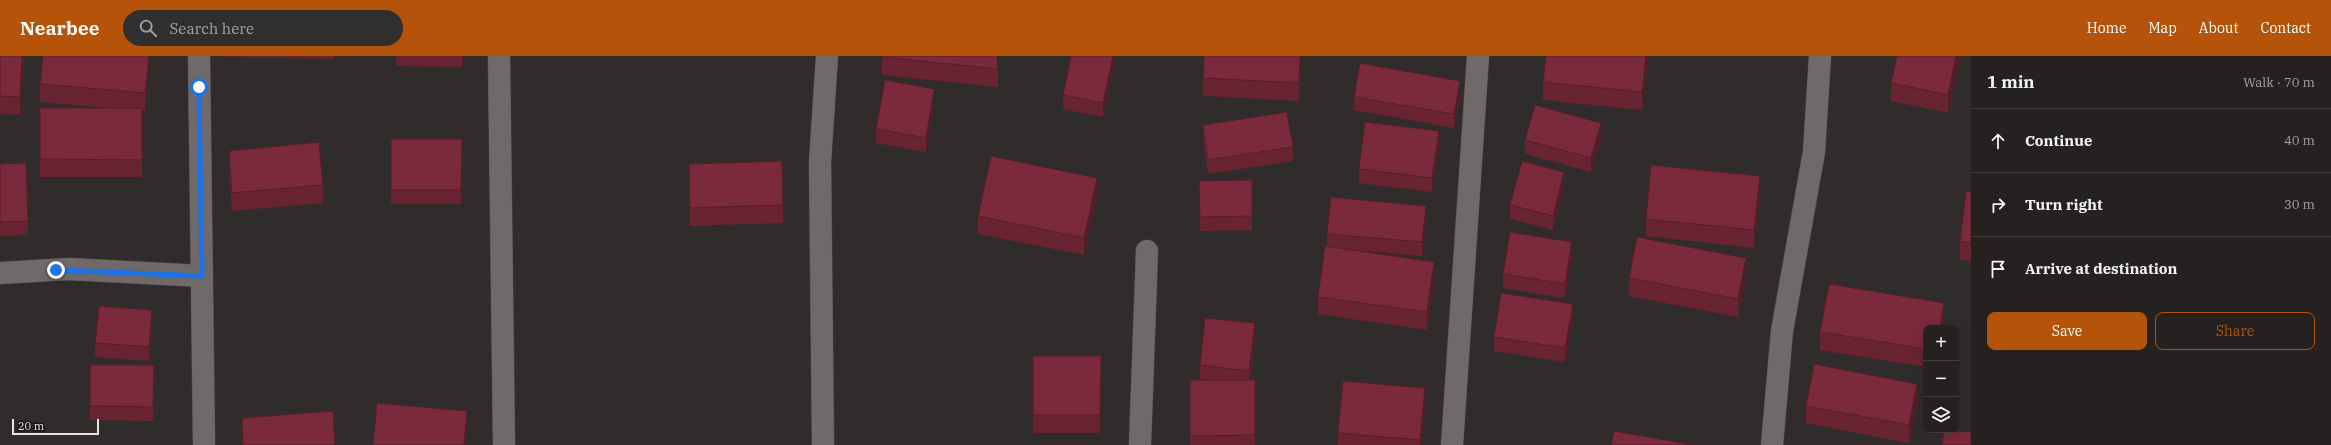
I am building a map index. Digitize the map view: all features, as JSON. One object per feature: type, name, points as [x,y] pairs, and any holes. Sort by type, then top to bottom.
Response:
[{"type":"street","points":[[199,56],[204,445]]},
{"type":"street","points":[[499,56],[504,445]]},
{"type":"street","points":[[822,445],[820,162],[827,56]]},
{"type":"street","points":[[1452,445],[1478,56]]},
{"type":"street","points":[[1772,445],[1782,331],[1814,152],[1820,56]]},
{"type":"street","points":[[1140,445],[1147,251]]},
{"type":"street","points":[[0,273],[70,269],[202,276]]},
{"type":"building","points":[[0,56],[22,56],[20,97],[0,96]]},
{"type":"building","points":[[43,56],[149,56],[145,93],[40,84]]},
{"type":"building","points":[[997,56],[998,69],[882,57]]},
{"type":"building","points":[[1071,56],[1113,56],[1103,103],[1063,95]]},
{"type":"building","points":[[1204,56],[1300,56],[1299,83],[1203,78]]},
{"type":"building","points":[[1546,56],[1646,56],[1642,92],[1543,82]]},
{"type":"building","points":[[1897,56],[1956,56],[1948,95],[1891,83]]},
{"type":"building","points":[[1360,63],[1460,81],[1454,114],[1354,97]]},
{"type":"building","points":[[885,80],[934,89],[926,138],[876,129]]},
{"type":"building","points":[[1535,105],[1601,123],[1591,158],[1525,140]]},
{"type":"building","points":[[40,108],[142,108],[142,160],[40,159]]},
{"type":"building","points":[[1287,112],[1293,147],[1208,160],[1203,125]]},
{"type":"building","points":[[1365,122],[1439,131],[1432,178],[1359,169]]},
{"type":"building","points":[[391,139],[462,139],[461,190],[391,190]]},
{"type":"building","points":[[319,142],[323,185],[232,193],[229,151]]},
{"type":"building","points":[[991,156],[1097,178],[1084,238],[978,216]]},
{"type":"building","points":[[782,161],[783,205],[690,208],[689,164]]},
{"type":"building","points":[[1522,161],[1564,172],[1553,216],[1510,205]]},
{"type":"building","points":[[26,163],[28,221],[0,222],[0,164]]},
{"type":"building","points":[[1651,165],[1760,176],[1754,230],[1646,219]]},
{"type":"building","points":[[1252,180],[1252,216],[1200,217],[1199,181]]},
{"type":"building","points":[[1966,191],[1971,191],[1971,243],[1960,242]]},
{"type":"building","points":[[1331,197],[1426,206],[1422,242],[1327,234]]},
{"type":"building","points":[[1510,232],[1572,242],[1565,284],[1503,274]]},
{"type":"building","points":[[1637,237],[1746,258],[1738,299],[1629,278]]},
{"type":"building","points":[[1325,246],[1434,262],[1427,312],[1318,297]]},
{"type":"building","points":[[1829,284],[1944,303],[1940,325],[1923,325],[1923,349],[1820,332]]},
{"type":"building","points":[[1501,293],[1573,304],[1565,348],[1494,337]]},
{"type":"building","points":[[99,306],[152,310],[149,347],[95,343]]},
{"type":"building","points":[[1205,318],[1255,323],[1249,371],[1200,365]]},
{"type":"building","points":[[1033,356],[1101,356],[1100,415],[1033,415]]},
{"type":"building","points":[[1814,364],[1917,384],[1909,425],[1806,406]]},
{"type":"building","points":[[90,365],[154,365],[153,407],[90,406]]},
{"type":"building","points":[[1190,380],[1255,380],[1255,435],[1190,436]]},
{"type":"building","points":[[1343,381],[1425,388],[1420,440],[1338,433]]},
{"type":"building","points":[[377,403],[467,411],[464,445],[373,445]]},
{"type":"building","points":[[333,411],[335,445],[243,445],[242,418]]},
{"type":"building","points":[[1614,431],[1694,445],[1611,445]]},
{"type":"building","points":[[1959,431],[1971,432],[1971,445],[1942,445],[1944,433],[1959,433]]},
{"type":"route","points":[[56,270],[70,269],[202,276],[199,87]]}]
